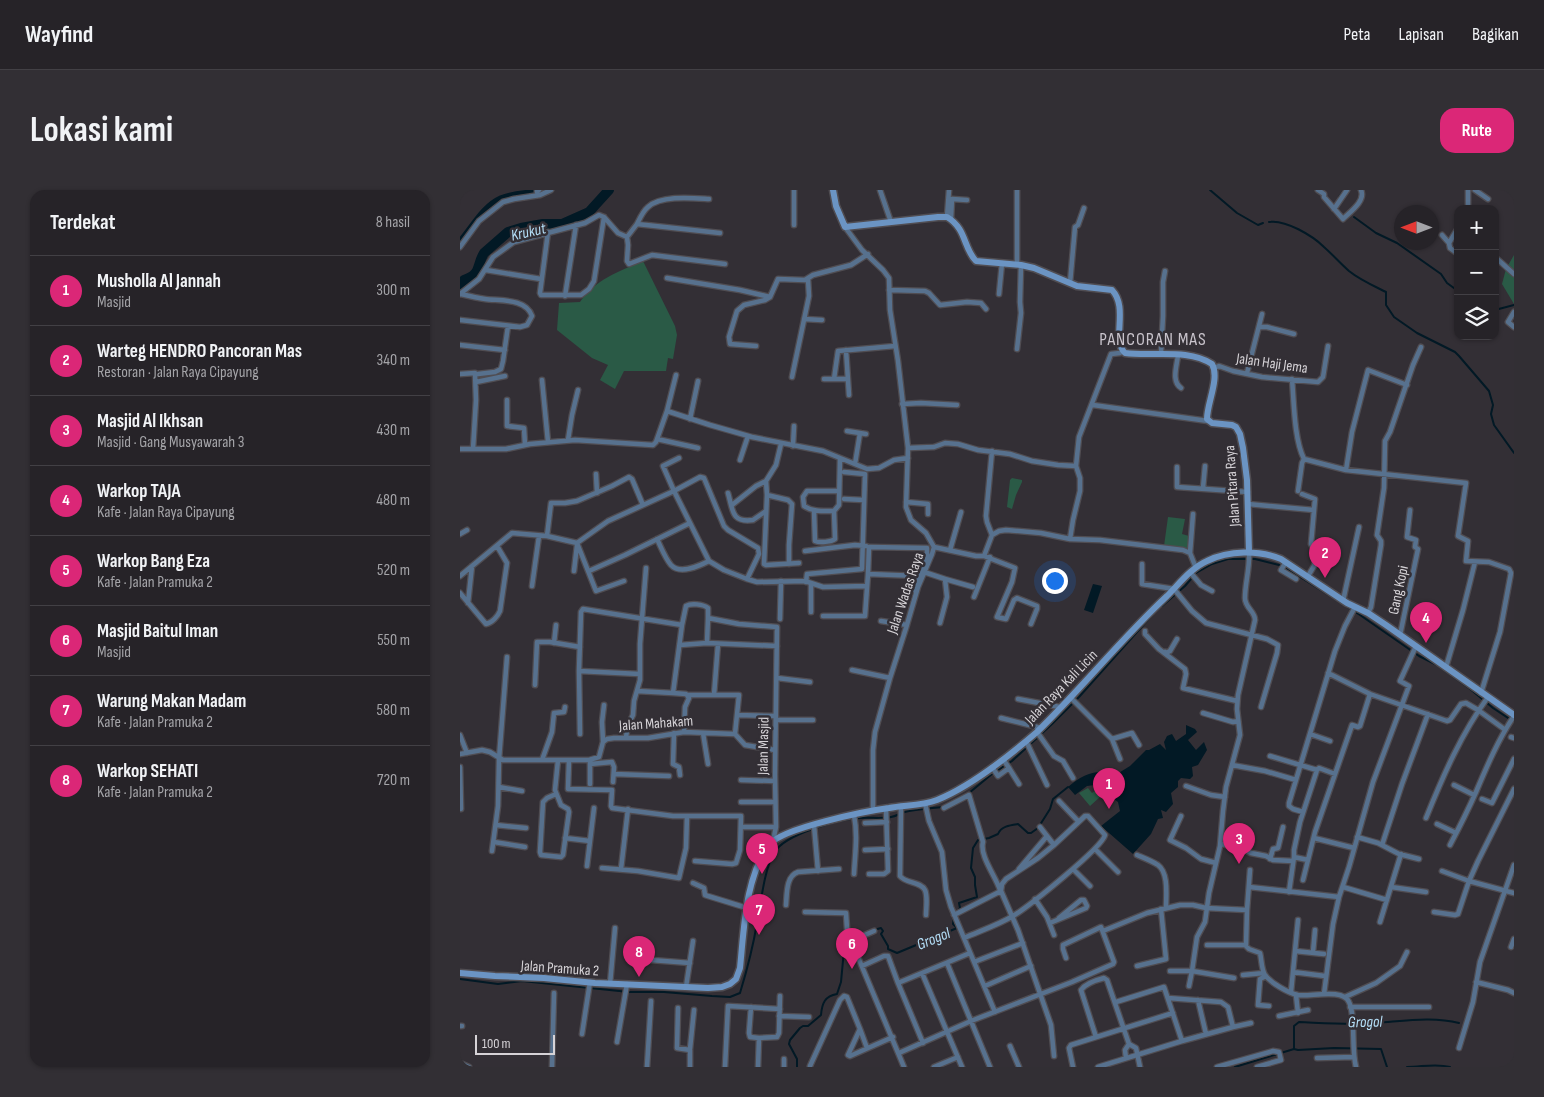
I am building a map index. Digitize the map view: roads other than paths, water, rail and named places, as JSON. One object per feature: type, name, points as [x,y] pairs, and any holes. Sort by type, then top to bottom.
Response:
[{"type":"main road","points":[[833,190],[836,206],[845,227],[938,217],[949,218],[962,232],[974,260],[1019,265],[1083,287],[1109,289],[1114,292],[1119,306],[1120,343],[1123,351],[1127,354],[1161,353],[1206,361],[1212,364],[1214,368],[1212,394],[1207,413],[1208,421]]},
{"type":"main road","name":"Jalan Pitara Raya","points":[[1208,421],[1214,424],[1232,425],[1239,431],[1245,456],[1248,492],[1249,554]]},
{"type":"main road","name":"Jalan Raya Kali Licin","points":[[872,810],[901,810],[925,805],[1006,764],[1040,733],[1060,707],[1073,700],[1139,624],[1193,573],[1216,557],[1249,554],[1274,556],[1286,567],[1308,576],[1343,601],[1368,613],[1514,715]]},
{"type":"main road","points":[[773,841],[786,834],[854,817],[872,810]]},
{"type":"main road","name":"Jalan Pramuka 2","points":[[460,973],[544,978],[589,987],[610,984],[627,989],[687,984],[722,987],[734,982],[740,968],[748,896],[754,876],[764,854],[773,841]]},
{"type":"street","points":[[460,247],[479,221],[503,202],[540,195],[551,190]]},
{"type":"street","points":[[794,190],[794,225]]},
{"type":"street","points":[[880,190],[891,222]]},
{"type":"street","points":[[949,190],[949,218]]},
{"type":"street","points":[[1017,349],[1021,313],[1018,190]]},
{"type":"street","points":[[1318,190],[1324,194],[1324,197],[1343,219],[1362,197],[1361,190]]},
{"type":"street","points":[[1334,209],[1347,190]]},
{"type":"street","points":[[1468,190],[1468,205]]},
{"type":"street","points":[[1475,190],[1488,199]]},
{"type":"street","points":[[709,199],[680,198],[655,202],[644,210],[637,224],[627,237],[627,261],[629,264],[652,255],[725,264]]},
{"type":"street","points":[[949,218],[952,200],[954,198],[967,200]]},
{"type":"street","points":[[1070,283],[1075,227],[1078,225],[1084,208]]},
{"type":"street","points":[[460,294],[479,280],[493,257],[514,242],[588,222],[601,215],[618,234],[627,237]]},
{"type":"street","points":[[548,232],[539,291],[541,295],[581,296],[592,285],[595,277],[604,217]]},
{"type":"street","points":[[637,224],[720,234]]},
{"type":"street","points":[[566,296],[576,225]]},
{"type":"street","name":"Jalan Wadas Raya","points":[[845,227],[859,246],[888,275],[890,310],[908,448],[906,502],[909,516],[926,533],[934,547],[918,587],[908,625],[890,678],[874,743],[872,810]]},
{"type":"street","points":[[1442,235],[1454,251]]},
{"type":"street","points":[[1449,243],[1454,237]]},
{"type":"street","points":[[756,346],[730,344],[729,340],[735,316],[744,304],[765,300],[770,297],[778,279],[808,279],[813,275],[851,266],[868,254]]},
{"type":"street","points":[[1499,261],[1514,274]]},
{"type":"street","points":[[999,294],[1002,263]]},
{"type":"street","points":[[486,270],[541,279]]},
{"type":"street","points":[[1161,353],[1162,282],[1165,271]]},
{"type":"street","points":[[667,278],[770,297]]},
{"type":"street","points":[[792,377],[809,296],[808,279]]},
{"type":"street","points":[[889,290],[925,291],[940,305],[967,302],[981,303],[986,308]]},
{"type":"street","points":[[460,294],[514,302],[532,313],[532,318],[527,325],[520,327],[460,320]]},
{"type":"street","points":[[1514,312],[1508,322],[1514,327]]},
{"type":"street","points":[[1247,373],[1262,314]]},
{"type":"street","points":[[804,319],[822,320]]},
{"type":"street","points":[[478,374],[499,370],[502,367],[508,326]]},
{"type":"street","points":[[1259,327],[1267,327],[1294,334]]},
{"type":"street","points":[[460,345],[504,350]]},
{"type":"street","points":[[834,379],[838,352],[895,346]]},
{"type":"street","name":"Jalan Haji Jema","points":[[1214,368],[1219,366],[1262,377],[1315,382],[1320,381],[1323,377],[1328,346]]},
{"type":"street","points":[[1368,613],[1371,607],[1379,564],[1381,541],[1377,535],[1385,474],[1385,441],[1421,347]]},
{"type":"street","points":[[846,350],[849,395]]},
{"type":"street","points":[[1070,539],[1080,491],[1080,478],[1076,466],[1080,433],[1093,405],[1111,354],[1123,351]]},
{"type":"street","points":[[1178,355],[1175,380],[1181,388]]},
{"type":"street","points":[[1346,470],[1352,432],[1368,370],[1407,385]]},
{"type":"street","points":[[460,374],[475,373],[473,449]]},
{"type":"street","points":[[460,449],[506,449],[568,440],[650,446],[655,444],[657,439],[676,375]]},
{"type":"street","points":[[476,382],[505,376]]},
{"type":"street","points":[[824,379],[848,379]]},
{"type":"street","points":[[1292,379],[1296,426],[1300,450],[1304,459],[1302,463],[1300,493],[1315,499],[1311,544],[1316,558],[1308,576]]},
{"type":"street","points":[[542,380],[548,442]]},
{"type":"street","points":[[690,419],[698,381]]},
{"type":"street","points":[[568,440],[578,390]]},
{"type":"street","points":[[507,400],[507,426],[524,428],[525,445]]},
{"type":"street","points":[[902,404],[957,405]]},
{"type":"street","points":[[1093,405],[1135,413],[1208,421]]},
{"type":"street","points":[[667,410],[690,419],[748,436],[810,448],[867,469],[879,468],[894,460],[908,458]]},
{"type":"street","points":[[793,446],[794,426]]},
{"type":"street","points":[[847,431],[866,434]]},
{"type":"street","points":[[855,464],[860,433]]},
{"type":"street","points":[[740,460],[748,436]]},
{"type":"street","points":[[657,439],[698,448]]},
{"type":"street","points":[[908,448],[947,443],[965,445],[978,450],[1010,454],[1040,463],[1076,466]]},
{"type":"street","points":[[732,505],[756,486],[766,481],[776,464],[782,444]]},
{"type":"street","points":[[992,451],[986,516],[992,535]]},
{"type":"street","points":[[679,458],[663,466],[709,561],[724,570],[757,582],[809,583],[823,587],[868,586]]},
{"type":"street","points":[[814,510],[815,541],[834,541],[834,511],[838,504],[840,458]]},
{"type":"street","points":[[1304,459],[1346,470],[1466,484],[1458,536],[1458,538],[1468,540],[1466,561],[1493,563],[1509,569],[1511,574],[1500,632],[1481,693]]},
{"type":"street","points":[[1203,488],[1205,466]]},
{"type":"street","points":[[1177,467],[1177,486],[1248,492]]},
{"type":"street","points":[[811,612],[807,574],[861,570],[865,474],[844,472]]},
{"type":"street","points":[[596,474],[597,493]]},
{"type":"street","points":[[547,536],[551,503],[571,503],[597,493],[629,477],[632,478],[643,504]]},
{"type":"street","points":[[460,576],[512,533],[547,536],[577,543],[608,521],[700,477],[704,478],[724,526],[732,534],[754,544],[759,551],[747,579]]},
{"type":"street","points":[[766,481],[764,564],[799,563]]},
{"type":"street","points":[[834,511],[814,510],[804,506],[804,497],[806,491],[839,491]]},
{"type":"street","points":[[728,493],[736,517],[742,520],[753,520],[766,511]]},
{"type":"street","points":[[767,495],[788,500],[792,504],[788,545],[789,564]]},
{"type":"street","points":[[844,500],[864,500]]},
{"type":"street","points":[[906,502],[928,504],[928,514]]},
{"type":"street","points":[[1248,504],[1314,510]]},
{"type":"street","name":"Gang Kopi","points":[[1400,635],[1418,549],[1415,547],[1416,540],[1407,537],[1410,510]]},
{"type":"street","points":[[950,550],[961,512]]},
{"type":"street","points":[[1193,514],[1190,553],[1193,573],[1204,587],[1212,590]]},
{"type":"street","points":[[589,571],[690,523]]},
{"type":"street","points":[[1343,601],[1359,527]]},
{"type":"street","points":[[460,534],[467,530]]},
{"type":"street","points":[[984,556],[992,535],[999,531],[1013,530],[1070,539],[1100,540],[1183,550],[1190,553]]},
{"type":"street","points":[[532,586],[539,536]]},
{"type":"street","points":[[657,539],[671,566],[678,569],[688,569],[709,561]]},
{"type":"street","points":[[574,571],[577,543]]},
{"type":"street","points":[[577,543],[596,591],[624,581]]},
{"type":"street","points":[[805,551],[855,545],[927,548],[927,557],[913,590]]},
{"type":"street","points":[[460,592],[486,624],[499,614],[507,564],[497,546]]},
{"type":"street","points":[[823,616],[865,616],[869,547]]},
{"type":"street","points":[[934,547],[990,557],[1015,568],[1016,570],[998,617],[1006,618],[1014,600],[1017,598],[1037,606],[1038,609],[1031,624]]},
{"type":"street","points":[[1189,986],[1197,936],[1205,922],[1206,908],[1221,844],[1225,797],[1239,740],[1237,701],[1255,617],[1246,605],[1245,600],[1249,554]]},
{"type":"street","points":[[974,597],[990,557]]},
{"type":"street","points":[[1446,667],[1475,562]]},
{"type":"street","points":[[1142,564],[1142,584],[1176,591],[1195,615],[1206,623],[1274,642],[1278,646],[1262,707]]},
{"type":"street","points":[[468,604],[472,566]]},
{"type":"street","points":[[1286,567],[1296,579]]},
{"type":"street","points":[[626,737],[627,728],[633,715],[634,700],[640,674],[646,568]]},
{"type":"street","points":[[924,572],[973,588]]},
{"type":"street","points":[[868,574],[919,576]]},
{"type":"street","points":[[940,623],[947,597],[945,579]]},
{"type":"street","points":[[780,619],[781,581]]},
{"type":"street","points":[[673,693],[682,625],[688,604],[708,608],[706,643]]},
{"type":"street","points":[[1303,812],[1289,806],[1328,673],[1340,638],[1355,608]]},
{"type":"street","points":[[580,734],[579,671],[582,610],[682,625]]},
{"type":"street","name":"Jalan Masjid","points":[[708,618],[739,624],[777,627],[776,827],[773,841]]},
{"type":"street","points":[[881,620],[908,625]]},
{"type":"street","points":[[1139,624],[1166,653],[1170,652],[1178,638]]},
{"type":"street","points":[[554,643],[556,625]]},
{"type":"street","points":[[1144,630],[1145,634],[1159,649],[1185,669],[1186,674],[1183,688],[1237,701]]},
{"type":"street","points":[[535,685],[537,642],[580,647]]},
{"type":"street","points":[[680,645],[706,643],[777,646]]},
{"type":"street","points":[[714,695],[718,644]]},
{"type":"street","points":[[1324,994],[1333,924],[1339,897],[1374,782],[1409,686],[1400,681],[1415,647]]},
{"type":"street","points":[[492,851],[499,787],[499,759],[507,657]]},
{"type":"street","points":[[852,670],[890,678]]},
{"type":"street","points":[[579,671],[640,674]]},
{"type":"street","points":[[1328,673],[1370,694],[1448,721],[1463,702],[1479,709],[1506,727]]},
{"type":"street","points":[[777,678],[810,682]]},
{"type":"street","points":[[637,691],[687,695],[739,695],[735,734]]},
{"type":"street","points":[[1303,880],[1314,838],[1351,726],[1360,726],[1370,694]]},
{"type":"street","points":[[684,732],[685,707],[689,700],[687,695]]},
{"type":"street","points":[[1426,818],[1461,740],[1479,709],[1488,698]]},
{"type":"street","points":[[1018,699],[1060,707]]},
{"type":"street","points":[[1073,700],[1112,739],[1120,759]]},
{"type":"street","points":[[603,741],[602,722],[604,705]]},
{"type":"street","points":[[542,760],[552,732],[554,713],[564,712],[566,707]]},
{"type":"street","points":[[1203,713],[1233,722],[1238,721]]},
{"type":"street","points":[[1382,845],[1428,714]]},
{"type":"street","points":[[738,715],[813,720]]},
{"type":"street","points":[[1450,845],[1506,727],[1514,715]]},
{"type":"street","points":[[1001,718],[1040,733],[1054,756],[1063,761],[1073,778]]},
{"type":"street","name":"Jalan Mahakam","points":[[590,762],[600,756],[603,741],[607,739],[626,737],[648,738],[684,732],[735,734],[745,745],[775,750]]},
{"type":"street","points":[[703,732],[708,764]]},
{"type":"street","points":[[674,733],[673,764],[679,767],[680,775]]},
{"type":"street","points":[[1112,739],[1132,733],[1140,745]]},
{"type":"street","points":[[1310,734],[1330,741]]},
{"type":"street","points":[[460,735],[467,753]]},
{"type":"street","points":[[1028,744],[1047,785]]},
{"type":"street","points":[[460,754],[486,750],[499,759],[507,760],[612,762],[614,765],[613,782]]},
{"type":"street","points":[[1270,756],[1316,770],[1319,768],[1334,774]]},
{"type":"street","points":[[1482,799],[1492,803],[1514,759]]},
{"type":"street","points":[[556,794],[544,802],[541,854],[563,856],[569,810],[561,806],[555,790],[558,760]]},
{"type":"street","points":[[569,760],[568,789],[612,790],[612,808],[669,815],[741,817],[740,850],[736,863],[695,861]]},
{"type":"street","points":[[590,762],[590,784]]},
{"type":"street","points":[[995,771],[998,776],[1006,764],[1019,784]]},
{"type":"street","points":[[1232,764],[1296,780]]},
{"type":"street","points":[[460,767],[461,810]]},
{"type":"street","points":[[1289,892],[1294,850],[1316,770]]},
{"type":"street","points":[[614,774],[669,776]]},
{"type":"street","points":[[741,780],[775,781]]},
{"type":"street","points":[[1454,785],[1474,795]]},
{"type":"street","points":[[1186,786],[1206,794],[1225,797]]},
{"type":"street","points":[[499,787],[522,792]]},
{"type":"street","points":[[1434,912],[1457,915],[1469,881],[1514,789]]},
{"type":"street","points":[[944,808],[969,795],[989,867],[1013,916],[1041,994],[1053,1033],[1054,1056]]},
{"type":"street","points":[[1059,801],[1078,821]]},
{"type":"street","points":[[741,802],[775,802]]},
{"type":"street","points":[[925,805],[927,815],[942,852],[946,890],[954,916],[995,1012]]},
{"type":"street","points":[[587,866],[594,808]]},
{"type":"street","points":[[621,870],[628,810]]},
{"type":"street","points":[[901,810],[900,876],[905,881],[924,888],[926,893],[926,915]]},
{"type":"street","points":[[868,874],[887,873],[886,811]]},
{"type":"street","points":[[602,868],[661,874],[679,878],[686,848],[687,816]]},
{"type":"street","points":[[954,916],[1001,891],[1004,882],[1054,845],[1085,816],[1088,816],[1105,835],[1105,839],[1073,869],[1013,916],[964,938]]},
{"type":"street","points":[[1181,816],[1170,840],[1186,848],[1201,859],[1216,863]]},
{"type":"street","points":[[854,817],[856,850],[854,874]]},
{"type":"street","points":[[864,823],[887,821]]},
{"type":"street","points":[[1437,824],[1456,833]]},
{"type":"street","points":[[496,825],[526,828]]},
{"type":"street","points":[[741,826],[776,827]]},
{"type":"street","points":[[1040,826],[1054,845]]},
{"type":"street","points":[[1270,859],[1274,849],[1279,846],[1283,827]]},
{"type":"street","points":[[814,828],[818,871]]},
{"type":"street","points":[[1018,871],[1047,836]]},
{"type":"street","points":[[1357,837],[1382,845],[1401,854],[1419,858]]},
{"type":"street","points":[[566,838],[590,840]]},
{"type":"street","points":[[1314,838],[1354,848]]},
{"type":"street","points":[[494,842],[525,846]]},
{"type":"street","points":[[1221,844],[1239,847],[1270,859],[1308,860]]},
{"type":"street","points":[[865,850],[888,849]]},
{"type":"street","points":[[1095,849],[1118,872]]},
{"type":"street","points":[[1136,854],[1157,864],[1162,869],[1165,880],[1166,960],[1137,966]]},
{"type":"street","points":[[1380,922],[1401,854]]},
{"type":"street","points":[[1460,1048],[1480,962],[1514,865]]},
{"type":"street","points":[[786,905],[789,881],[793,874],[839,869]]},
{"type":"street","points":[[1073,869],[1090,886]]},
{"type":"street","points":[[1250,870],[1247,948],[1260,953],[1262,969],[1274,984],[1296,995],[1337,995],[1345,997],[1349,1001],[1352,1020],[1353,1054],[1356,1067]]},
{"type":"street","points":[[1442,871],[1469,881],[1514,893]]},
{"type":"street","points":[[693,883],[704,888],[705,895],[747,908]]},
{"type":"street","points":[[1249,887],[1339,897]]},
{"type":"street","points":[[1343,887],[1387,900]]},
{"type":"street","points":[[1391,887],[1426,892]]},
{"type":"street","points":[[1035,899],[1050,923],[1054,935]]},
{"type":"street","points":[[1050,923],[1086,908],[1084,900],[1081,900],[1059,918]]},
{"type":"street","points":[[1103,931],[1133,918],[1164,908],[1199,905],[1206,908],[1247,910]]},
{"type":"street","points":[[805,912],[846,913],[847,929],[904,1067]]},
{"type":"street","points":[[1290,992],[1298,920]]},
{"type":"street","points":[[899,1054],[971,1021],[1072,982],[1114,963],[1100,927],[1063,945],[1066,958]]},
{"type":"street","points":[[610,984],[615,928]]},
{"type":"street","points":[[1313,952],[1315,930]]},
{"type":"street","points":[[852,941],[874,931]]},
{"type":"street","points":[[1511,947],[1514,939]]},
{"type":"street","points":[[687,984],[693,941]]},
{"type":"street","points":[[974,962],[1023,943]]},
{"type":"street","points":[[1208,944],[1246,945]]},
{"type":"street","points":[[1294,951],[1324,954]]},
{"type":"street","points":[[1345,997],[1376,983],[1400,966],[1407,952]]},
{"type":"street","points":[[898,982],[970,953]]},
{"type":"street","points":[[862,966],[888,956],[923,1043]]},
{"type":"street","points":[[651,960],[690,963]]},
{"type":"street","points":[[947,963],[990,1067]]},
{"type":"street","points":[[985,986],[1031,966]]},
{"type":"street","points":[[1170,971],[1192,971],[1234,978]]},
{"type":"street","points":[[1293,972],[1325,976]]},
{"type":"street","points":[[922,973],[962,1067]]},
{"type":"street","points":[[1244,975],[1265,974]]},
{"type":"street","points":[[1265,974],[1260,980],[1258,1005],[1269,1006]]},
{"type":"street","points":[[1096,1037],[1081,988],[1104,978],[1107,980],[1116,1002],[1129,1044],[1135,1047],[1140,1067]]},
{"type":"street","points":[[1476,982],[1514,993]]},
{"type":"street","points":[[582,1034],[589,987]]},
{"type":"street","points":[[1116,1002],[1163,987],[1182,1041]]},
{"type":"street","points":[[617,1042],[627,989]]},
{"type":"street","points":[[552,1067],[554,992]]},
{"type":"street","points":[[1296,995],[1298,1012]]},
{"type":"street","points":[[750,1006],[749,1033],[752,1038],[777,1037],[779,1033],[780,996]]},
{"type":"street","points":[[810,1066],[842,997],[847,997],[867,1048]]},
{"type":"street","points":[[1168,998],[1218,1001],[1226,1005],[1233,1027]]},
{"type":"street","points":[[1198,1000],[1206,1034]]},
{"type":"street","points":[[647,1067],[652,1001]]},
{"type":"street","points":[[725,1067],[728,1006],[780,1009]]},
{"type":"street","points":[[1350,1007],[1429,1006]]},
{"type":"street","points":[[678,1008],[677,1048],[690,1049]]},
{"type":"street","points":[[690,1067],[694,1010]]},
{"type":"street","points":[[1278,1016],[1308,1010]]},
{"type":"street","points":[[1073,1067],[1070,1046],[1173,1013]]},
{"type":"street","points":[[780,1016],[809,1017]]},
{"type":"street","points":[[1098,1067],[1206,1034],[1251,1023]]},
{"type":"street","points":[[860,1029],[847,1055],[850,1056],[892,1038]]},
{"type":"street","points":[[758,1067],[759,1038]]},
{"type":"street","points":[[1126,1058],[1124,1050],[1129,1044]]},
{"type":"street","points":[[1010,1046],[1019,1067]]},
{"type":"street","points":[[1217,1067],[1273,1051],[1278,1051],[1284,1067]]},
{"type":"street","points":[[1317,1058],[1353,1054]]},
{"type":"street","points":[[1257,1067],[1280,1056]]},
{"type":"street","points":[[934,1067],[958,1057]]},
{"type":"street","points":[[784,1059],[784,1067]]},
{"type":"water","points":[[1093,584],[1102,586],[1093,613],[1084,610]]},
{"type":"water","points":[[1186,725],[1197,732],[1188,740],[1196,750],[1204,742],[1207,750],[1198,765],[1192,767],[1193,776],[1190,779],[1181,778],[1178,781],[1178,787],[1171,793],[1173,804],[1166,812],[1161,810],[1163,818],[1158,819],[1151,834],[1133,854],[1101,826],[1120,811],[1118,802],[1095,785],[1087,786],[1075,795],[1068,787],[1091,773],[1110,772],[1117,774],[1130,766],[1146,750],[1160,744],[1166,750],[1164,742],[1167,736],[1172,734],[1176,741],[1186,734]]},
{"type":"waterway","points":[[460,241],[484,211],[501,198],[537,190]]},
{"type":"waterway","name":"Krukut","points":[[460,288],[464,280],[474,275],[484,253],[508,232],[543,224],[562,224],[589,212],[609,190]]},
{"type":"waterway","points":[[1210,190],[1237,213],[1258,225],[1263,223]]},
{"type":"waterway","name":"Krukut","points":[[1339,197],[1344,190]]},
{"type":"waterway","name":"Krukut","points":[[1354,217],[1376,233],[1397,243],[1441,274],[1447,283],[1454,288]]},
{"type":"waterway","points":[[1269,222],[1283,223],[1313,238],[1353,274],[1386,292],[1386,305],[1394,317],[1417,333],[1455,352],[1489,391],[1493,405],[1491,414],[1494,425],[1514,453]]},
{"type":"waterway","name":"Krukut","points":[[1499,309],[1514,305]]},
{"type":"waterway","points":[[1162,606],[1185,586],[1196,573],[1212,564],[1228,559],[1255,559],[1283,566],[1360,615],[1419,656],[1437,665],[1514,722]]},
{"type":"waterway","points":[[969,793],[992,774],[1012,761],[1052,724],[1079,697],[1153,614]]},
{"type":"waterway","name":"Grogol","points":[[958,911],[960,908],[959,903],[977,897],[975,877],[971,868],[973,848],[978,840],[998,834],[999,831],[1009,825],[1018,824],[1028,833],[1031,833],[1038,828],[1050,809],[1053,799],[1068,787]]},
{"type":"waterway","points":[[460,979],[498,984],[522,981],[629,992],[664,992],[730,997],[740,993],[752,950],[768,868],[774,853],[780,846],[800,834],[840,821],[860,818],[887,818],[909,811],[943,807]]},
{"type":"waterway","name":"Grogol","points":[[874,930],[881,928],[883,931],[881,934],[888,949],[897,953],[957,928],[953,924],[954,917]]},
{"type":"waterway","name":"Grogol","points":[[797,1067],[797,1059],[789,1044],[790,1040],[800,1028],[808,1026],[821,1015],[823,1004],[827,998],[837,994],[841,982],[844,950],[848,940],[850,940]]},
{"type":"waterway","name":"Grogol","points":[[1235,1067],[1294,1049],[1294,1026],[1299,1022],[1357,1024],[1429,1019],[1459,1023]]},
{"type":"waterway","name":"Grogol","points":[[1294,1049],[1381,1049],[1387,1067]]},
{"type":"waterway","name":"Grogol","points":[[1407,1067],[1434,1065],[1450,1067]]},
{"type":"place","name":"Warteg HENDRO Pancoran Mas","points":[[1325,578]]},
{"type":"place","name":"Warkop TAJA","points":[[1426,643]]},
{"type":"place","name":"Musholla Al Jannah","points":[[1109,809]]},
{"type":"place","name":"Masjid Al Ikhsan","points":[[1239,864]]},
{"type":"place","name":"Warkop Bang Eza","points":[[762,874]]},
{"type":"place","name":"Warung Makan Madam","points":[[759,935]]},
{"type":"place","name":"Masjid Baitul Iman","points":[[852,969]]},
{"type":"place","name":"Warkop SEHATI","points":[[639,977]]},
{"type":"district","name":"PANCORAN MAS","points":[[1153,339]]}]
